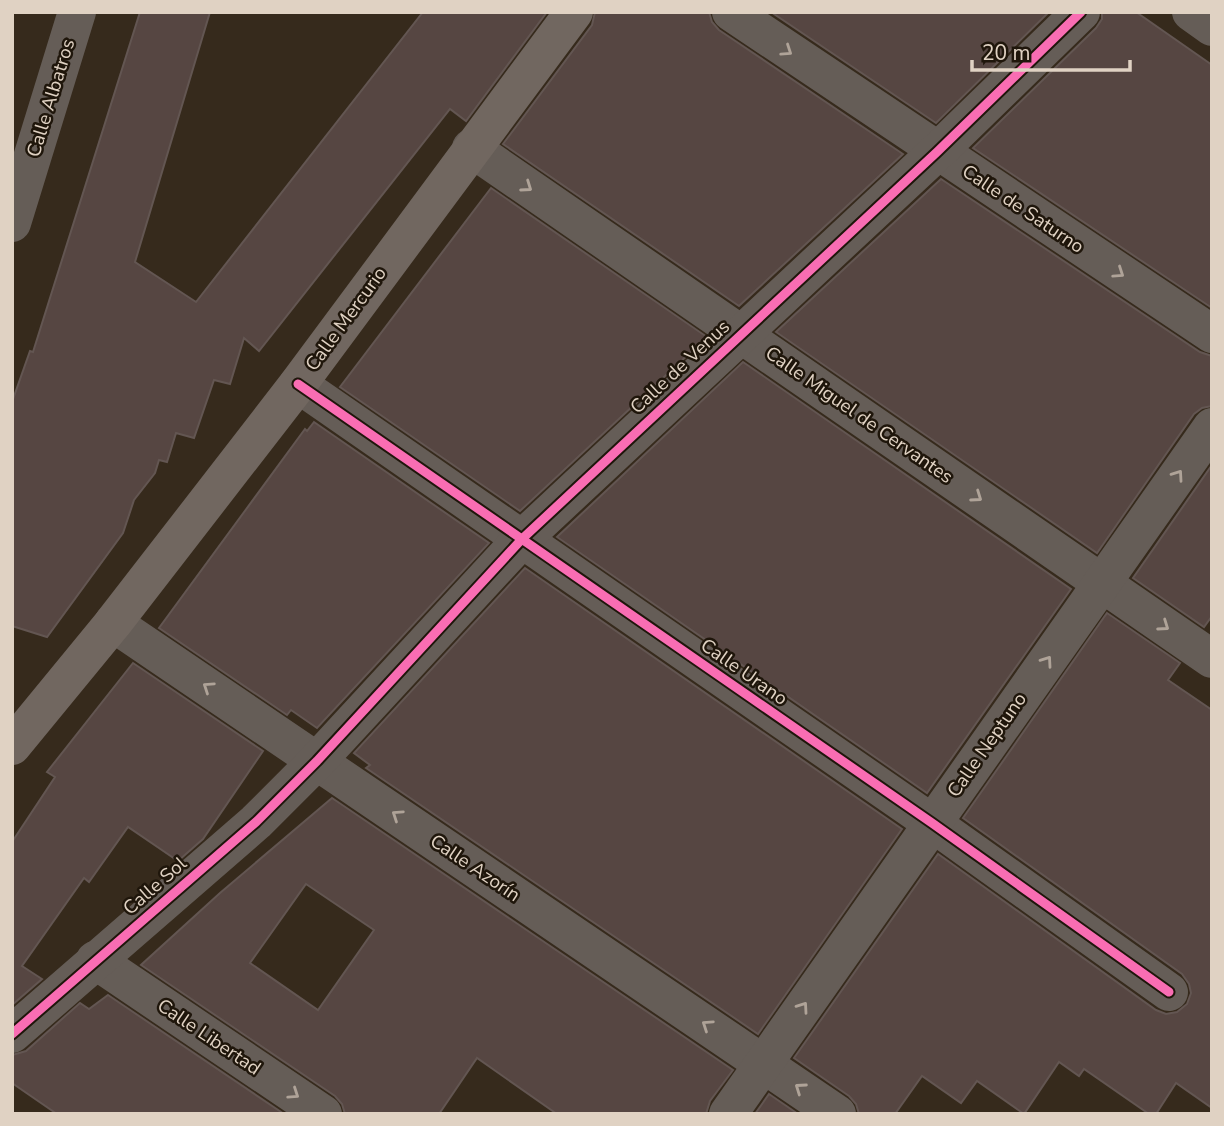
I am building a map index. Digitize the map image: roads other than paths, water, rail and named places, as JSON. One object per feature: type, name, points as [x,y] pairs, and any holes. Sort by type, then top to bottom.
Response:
[{"type":"street","name":"Calle Albatros","points":[[12,223],[77,12]]},
{"type":"street","name":"Calle Mercurio","points":[[12,746],[113,623],[298,384],[574,12]]},
{"type":"street","name":"Calle de Saturno","points":[[731,12],[1212,334]]},
{"type":"street","name":"Calle de Venus","points":[[317,761],[522,540],[937,152],[1082,12]]},
{"type":"street","points":[[1191,12],[1212,27]]},
{"type":"street","name":"Calle Miguel de Cervantes","points":[[471,148],[1212,659]]},
{"type":"street","name":"Calle Urano","points":[[298,384],[932,823],[1169,992]]},
{"type":"street","name":"Calle Neptuno","points":[[728,1114],[1212,427]]},
{"type":"street","name":"Calle Azorín","points":[[113,623],[837,1114]]},
{"type":"street","name":"Calle Sol","points":[[12,1034],[257,822],[317,761]]},
{"type":"street","name":"Calle Libertad","points":[[95,960],[323,1114]]}]
